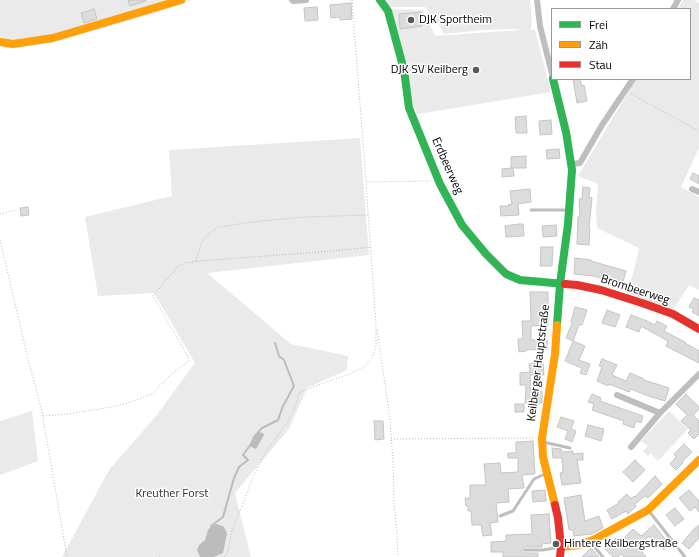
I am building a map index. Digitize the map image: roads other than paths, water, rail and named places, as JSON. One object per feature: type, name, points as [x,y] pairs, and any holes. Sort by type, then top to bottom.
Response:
[{"type":"street","points":[[0,42],[13,44],[53,38],[181,0]]},
{"type":"street","points":[[292,0],[306,0]]},
{"type":"street","name":"Erdbeerweg","points":[[380,0],[388,11],[404,70],[408,108],[440,184],[462,225],[486,254],[506,274],[520,280],[560,284]]},
{"type":"street","points":[[538,0],[540,26],[551,70]]},
{"type":"street","name":"Keilberger Hauptstraße","points":[[553,80],[566,132],[572,167],[569,210],[560,284],[555,354],[542,440],[543,457],[558,518],[561,547],[560,557]]},
{"type":"street","points":[[572,167],[580,162],[602,125],[632,80]]},
{"type":"street","points":[[692,189],[699,192]]},
{"type":"street","name":"Brombeerweg","points":[[560,284],[577,285],[595,289],[642,303],[673,314],[699,329]]},
{"type":"street","points":[[632,446],[660,413],[699,374]]},
{"type":"street","points":[[617,395],[660,413]]},
{"type":"street","points":[[561,547],[579,545],[593,540],[648,510],[660,500],[699,460]]},
{"type":"lane","points":[[531,210],[569,210]]},
{"type":"lane","points":[[542,440],[570,448]]},
{"type":"lane","points":[[500,516],[513,511],[534,479],[547,473]]},
{"type":"lane","points":[[648,510],[685,557]]},
{"type":"lane","points":[[590,541],[604,557]]},
{"type":"lane","points":[[524,550],[543,550],[561,547]]},
{"type":"waterway","points":[[211,526],[223,517],[234,478],[239,467],[248,460],[243,455],[254,437],[262,428],[278,420],[283,406],[294,386],[284,360],[279,356],[275,343]]},
{"type":"place","name":"DJK Sportheim","points":[[411,20]]},
{"type":"place","name":"DJK SV Keilberg","points":[[476,70]]},
{"type":"place","name":"Hintere Keilbergstraße","points":[[556,544]]},
{"type":"park label","name":"Kreuther Forst","points":[[172,494]]}]
